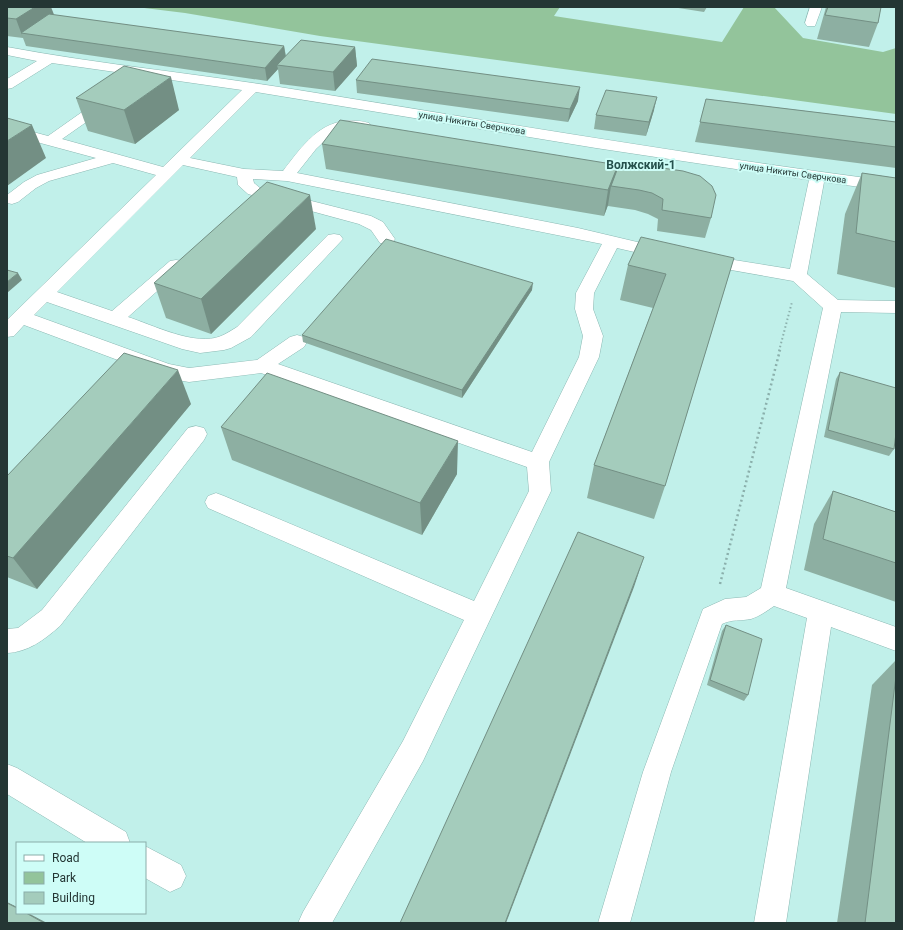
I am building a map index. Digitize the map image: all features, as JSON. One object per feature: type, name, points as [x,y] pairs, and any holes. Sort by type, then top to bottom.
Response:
[{"type":"street","points":[[811,23],[816,7]]},
{"type":"street","name":"улица Никиты Сверчкова","points":[[7,50],[49,59],[253,87],[629,148],[817,177],[896,187]]},
{"type":"street","points":[[7,85],[49,59]]},
{"type":"street","points":[[253,87],[11,326],[166,372],[189,376],[262,366],[297,342]]},
{"type":"street","points":[[51,140],[111,98]]},
{"type":"street","points":[[287,176],[322,134],[331,128],[343,125],[379,128]]},
{"type":"street","points":[[7,129],[167,173]]},
{"type":"street","points":[[622,162],[629,148]]},
{"type":"street","points":[[12,199],[30,185],[43,178],[113,158]]},
{"type":"street","points":[[180,160],[244,174],[287,176],[578,232],[687,258],[798,276],[833,306],[896,307]]},
{"type":"street","points":[[244,174],[246,185],[254,191],[364,220],[377,226],[386,240]]},
{"type":"street","points":[[798,276],[817,177]]},
{"type":"street","points":[[44,294],[182,342],[200,346],[224,343],[244,332],[334,239]]},
{"type":"street","points":[[314,923],[413,752],[540,491],[538,462],[589,357],[593,336],[584,309],[585,293],[612,241]]},
{"type":"street","points":[[115,318],[190,252]]},
{"type":"street","points":[[614,923],[657,772],[712,617],[725,610],[750,608],[772,594],[833,306]]},
{"type":"street","points":[[262,366],[538,462]]},
{"type":"street","points":[[7,641],[15,641],[32,634],[51,618],[196,434]]},
{"type":"street","points":[[216,502],[480,615]]},
{"type":"street","points":[[772,594],[896,639]]},
{"type":"street","points":[[770,923],[820,612]]},
{"type":"street","points":[[7,778],[113,842]]},
{"type":"path","points":[[712,617],[798,276]]},
{"type":"green space","points":[[136,7],[560,7],[554,16],[722,42],[744,7],[774,7],[803,38],[883,52],[896,48],[896,114],[320,36],[185,13]]},
{"type":"building","points":[[7,7],[35,7],[16,19],[7,18]]},
{"type":"building","points":[[828,7],[881,7],[878,23],[825,15]]},
{"type":"building","points":[[49,14],[284,46],[265,68],[21,33]]},
{"type":"building","points":[[301,40],[355,47],[333,72],[277,65]]},
{"type":"building","points":[[372,59],[580,87],[570,109],[356,80]]},
{"type":"building","points":[[124,66],[171,77],[124,110],[76,98]]},
{"type":"building","points":[[606,90],[657,97],[649,122],[596,115]]},
{"type":"building","points":[[706,99],[896,122],[896,147],[700,122]]},
{"type":"building","points":[[7,118],[32,125],[7,141]]},
{"type":"building","points":[[340,120],[618,165],[608,190],[322,144]]},
{"type":"building","points":[[620,162],[683,171],[700,176],[712,186],[716,195],[711,218],[662,210],[663,199],[652,193],[611,186]]},
{"type":"building","points":[[862,173],[896,178],[896,242],[856,233]]},
{"type":"building","points":[[267,182],[310,195],[201,299],[154,283]]},
{"type":"building","points":[[641,237],[734,258],[665,486],[594,465],[666,274],[628,265]]},
{"type":"building","points":[[386,239],[533,283],[462,390],[302,335]]},
{"type":"building","points":[[7,270],[18,273],[7,282]]},
{"type":"building","points":[[124,353],[178,370],[13,558],[7,556],[7,476]]},
{"type":"building","points":[[840,372],[896,388],[896,433],[894,449],[828,430]]},
{"type":"building","points":[[267,373],[458,441],[420,503],[221,427]]},
{"type":"building","points":[[833,491],[896,512],[896,563],[823,539]]},
{"type":"building","points":[[578,532],[644,557],[505,923],[400,923]]},
{"type":"building","points":[[726,625],[762,639],[748,695],[710,680]]},
{"type":"building","points":[[896,676],[896,923],[865,923]]},
{"type":"building","points":[[7,903],[16,908],[16,914],[28,914],[44,923],[7,923]]},
{"type":"district","name":"Волжский-1","points":[[641,165]]}]
